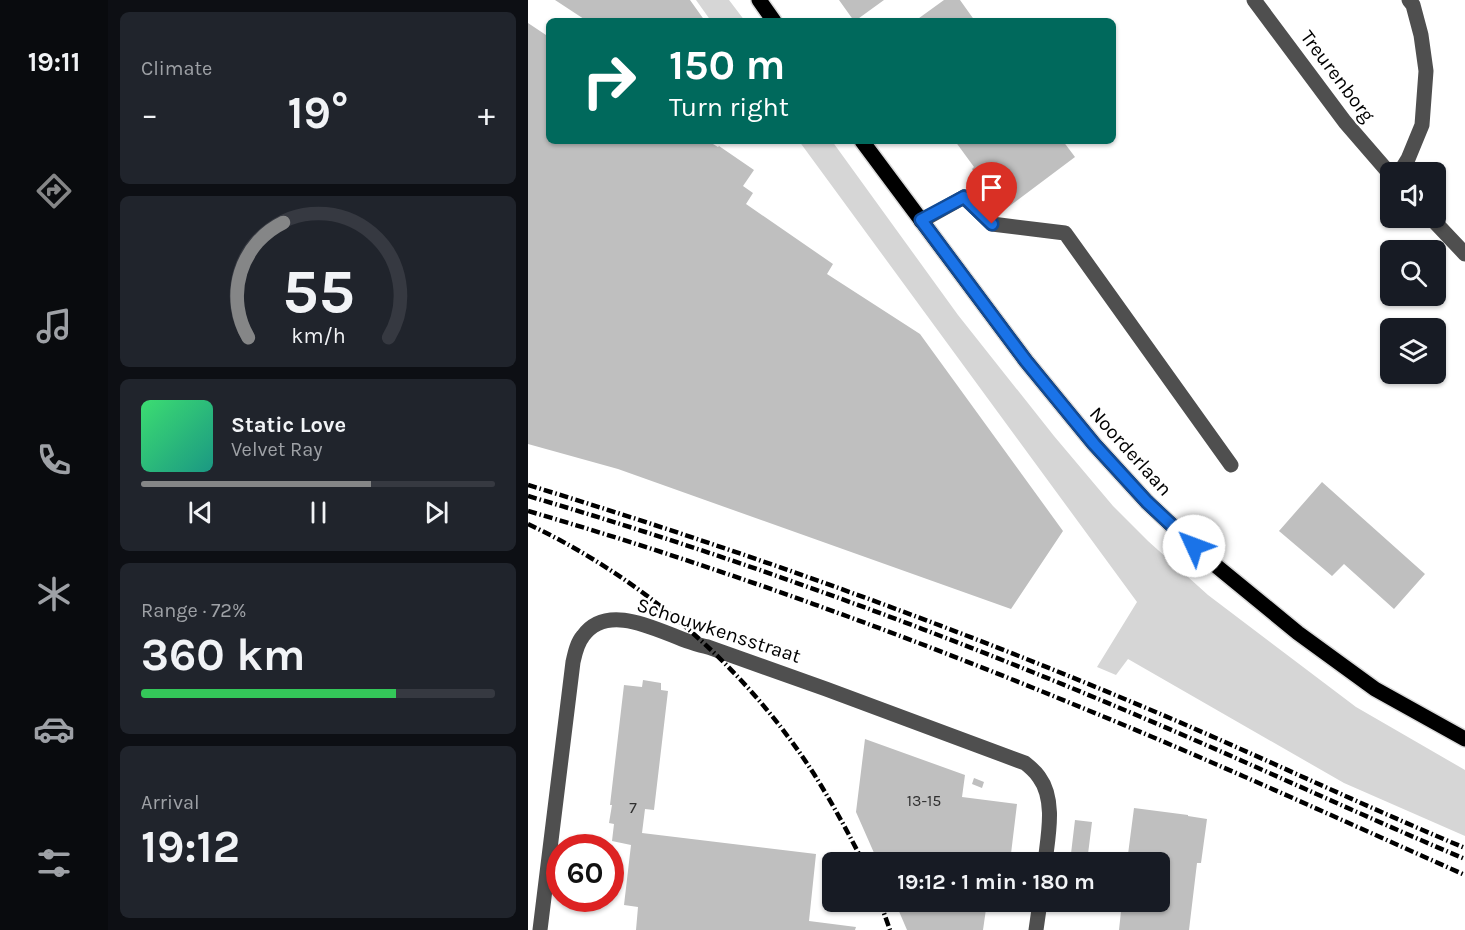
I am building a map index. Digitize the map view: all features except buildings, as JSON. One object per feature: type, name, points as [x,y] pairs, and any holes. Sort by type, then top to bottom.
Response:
[{"type":"main road","points":[[759,0],[772,18]]},
{"type":"main road","name":"Noorderlaan","points":[[864,144],[1026,361],[1094,444],[1147,502],[1209,560],[1298,633],[1375,690],[1465,739]]},
{"type":"street","name":"Treurenborg","points":[[1254,0],[1345,122],[1380,162]]},
{"type":"street","points":[[1406,162],[1422,125],[1426,71],[1421,35],[1413,5],[1409,0]]},
{"type":"street","points":[[921,220],[964,197],[992,224],[1065,233],[1231,465]]},
{"type":"street","points":[[1440,228],[1465,254]]},
{"type":"street","name":"Schouwkensstraat","points":[[540,930],[573,662],[582,637],[590,628],[604,622],[625,620],[640,623],[1025,763],[1040,778],[1046,789],[1049,819],[1046,852]]},
{"type":"street","points":[[1036,930],[1039,912]]},
{"type":"shaded area","points":[[696,0],[729,0],[743,18],[709,18]]},
{"type":"shaded area","points":[[801,144],[834,144],[958,315],[1054,436],[1113,506],[1148,541],[1208,595],[1356,707],[1465,770],[1465,836],[1344,783],[1128,659],[1116,675],[1097,667],[1137,602]]},
{"type":"railway","points":[[528,485],[680,533],[905,612],[1170,718],[1465,848]]},
{"type":"railway","points":[[528,496],[761,570],[990,655],[1182,734],[1465,859]]},
{"type":"railway","points":[[528,511],[739,578],[948,654],[1181,749],[1465,875]]},
{"type":"railway","points":[[528,524],[612,571],[651,599],[724,662],[787,735],[821,785],[858,852]]},
{"type":"railway","points":[[884,912],[890,930]]},
{"type":"route","points":[[992,224],[964,197],[921,220],[1026,361],[1094,444],[1147,502],[1194,546]]}]
